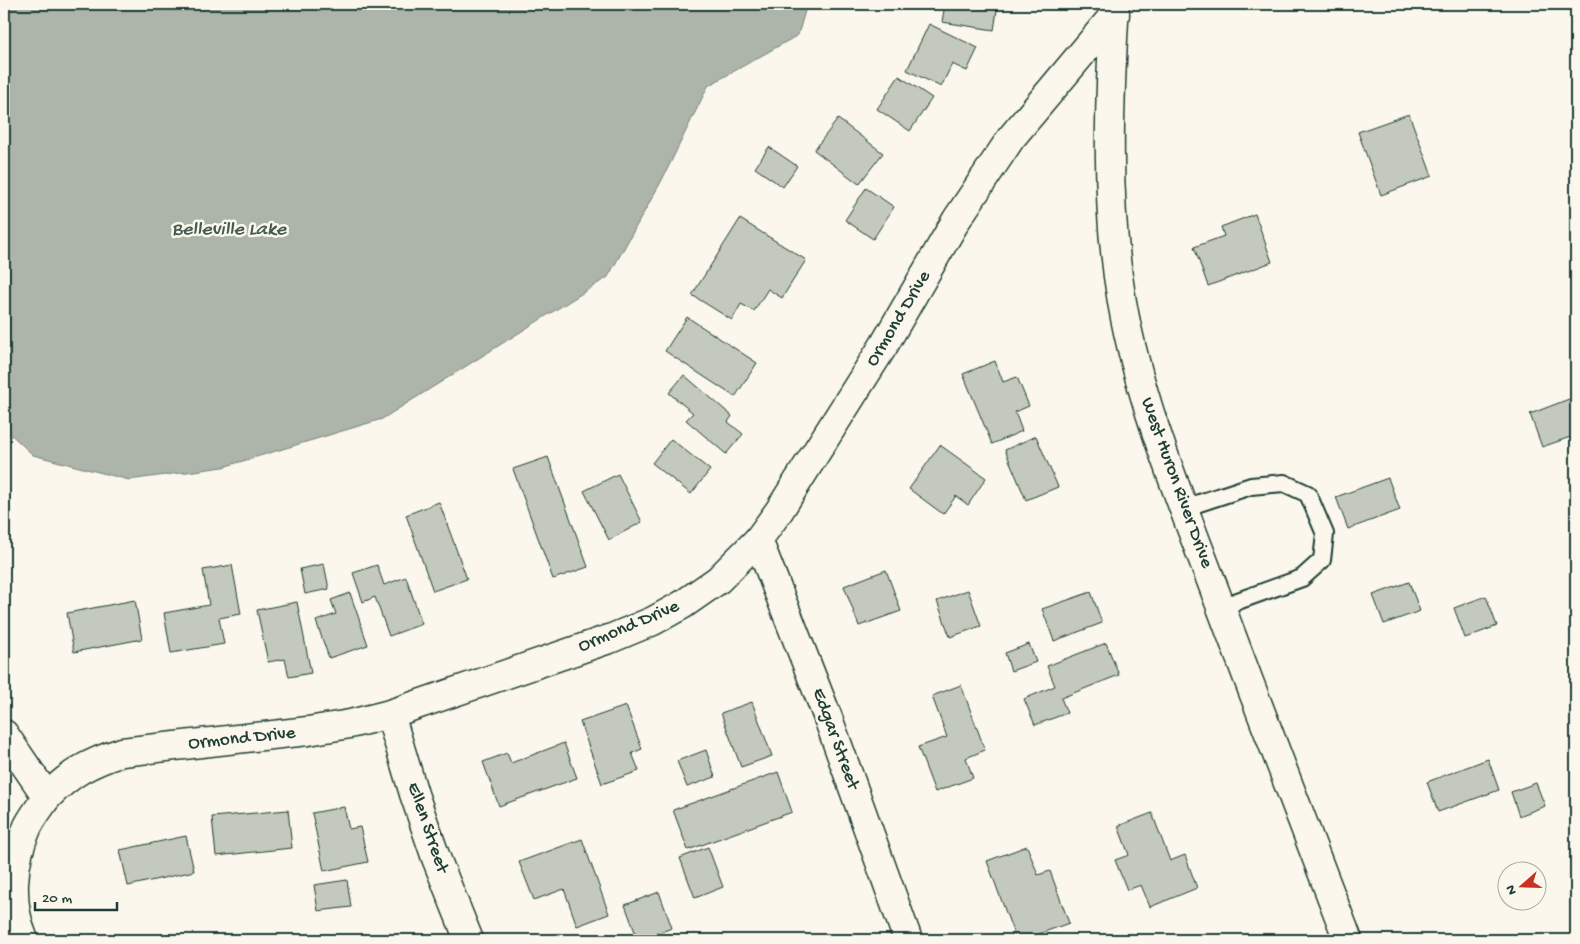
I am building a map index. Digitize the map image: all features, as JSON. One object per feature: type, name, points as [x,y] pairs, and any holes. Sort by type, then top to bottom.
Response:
[{"type":"street","name":"West Huron River Drive","points":[[1115,9],[1110,124],[1112,204],[1121,293],[1142,390],[1221,607],[1348,940]]},
{"type":"street","name":"Ormond Drive","points":[[24,940],[16,917],[14,884],[19,850],[28,825],[48,797],[62,782],[78,770],[96,761],[122,752],[308,731],[350,724],[390,714],[612,638],[653,621],[682,605],[718,580],[758,540],[779,511],[884,345],[957,219],[1011,138],[1115,9]]},
{"type":"street","name":"Edgar Street","points":[[758,540],[828,718],[908,940]]},
{"type":"street","name":"Ellen Street","points":[[390,714],[436,858],[469,940]]},
{"type":"street","points":[[4,734],[48,797]]},
{"type":"lane","points":[[1184,508],[1251,486],[1284,484],[1308,494],[1325,534],[1322,560],[1302,578],[1221,607]]},
{"type":"water","name":"Belleville Lake","points":[[4,4],[807,4],[798,35],[708,86],[662,180],[608,277],[382,419],[223,467],[129,480],[33,455],[4,428]]},
{"type":"building","points":[[945,4],[998,4],[994,30],[942,22]]},
{"type":"building","points":[[929,24],[978,48],[967,71],[952,64],[941,87],[907,70]]},
{"type":"building","points":[[899,76],[932,98],[910,131],[877,109]]},
{"type":"building","points":[[1409,114],[1432,176],[1381,195],[1358,132]]},
{"type":"building","points":[[838,119],[883,153],[859,184],[814,150]]},
{"type":"building","points":[[769,147],[797,166],[783,187],[755,168]]},
{"type":"building","points":[[866,188],[894,207],[873,239],[845,220]]},
{"type":"building","points":[[1255,214],[1272,262],[1208,286],[1194,247],[1224,236],[1221,227]]},
{"type":"building","points":[[740,219],[806,260],[782,298],[768,289],[754,311],[741,304],[732,320],[692,295]]},
{"type":"building","points":[[687,317],[757,363],[735,397],[665,351]]},
{"type":"building","points":[[995,361],[1003,382],[1017,377],[1029,406],[1015,412],[1022,431],[992,444],[963,374]]},
{"type":"building","points":[[684,375],[732,416],[728,422],[743,434],[726,454],[686,420],[693,413],[669,393]]},
{"type":"building","points":[[1569,399],[1576,418],[1576,435],[1542,447],[1530,414]]},
{"type":"building","points":[[1036,436],[1058,487],[1026,500],[1005,450]]},
{"type":"building","points":[[671,439],[710,470],[691,494],[652,463]]},
{"type":"building","points":[[940,445],[986,478],[968,505],[956,496],[943,514],[909,489]]},
{"type":"building","points":[[548,457],[588,567],[553,579],[513,469]]},
{"type":"building","points":[[618,474],[642,522],[609,540],[584,491]]},
{"type":"building","points":[[1388,478],[1400,510],[1348,529],[1336,497]]},
{"type":"building","points":[[439,502],[467,579],[433,591],[406,515]]},
{"type":"building","points":[[324,564],[329,589],[305,594],[300,569]]},
{"type":"building","points":[[232,565],[241,614],[219,618],[224,644],[171,653],[164,613],[209,605],[203,570]]},
{"type":"building","points":[[377,565],[384,585],[406,577],[422,624],[389,636],[375,597],[363,602],[353,573]]},
{"type":"building","points":[[886,570],[901,611],[859,626],[844,586]]},
{"type":"building","points":[[1409,582],[1420,611],[1384,624],[1373,595]]},
{"type":"building","points":[[968,590],[981,626],[950,637],[937,601]]},
{"type":"building","points":[[1091,592],[1102,623],[1054,641],[1042,609]]},
{"type":"building","points":[[350,593],[368,645],[329,658],[316,621],[336,614],[331,600]]},
{"type":"building","points":[[1486,596],[1497,626],[1465,638],[1454,608]]},
{"type":"building","points":[[135,600],[142,639],[74,652],[67,613]]},
{"type":"building","points":[[297,602],[311,673],[289,677],[285,659],[268,662],[257,610]]},
{"type":"building","points":[[1106,643],[1119,675],[1061,698],[1067,713],[1035,725],[1024,699],[1055,686],[1047,666]]},
{"type":"building","points":[[1029,644],[1036,662],[1011,671],[1005,653]]},
{"type":"building","points":[[961,685],[985,750],[966,758],[973,778],[935,792],[918,747],[947,737],[932,696]]},
{"type":"building","points":[[752,702],[772,756],[741,767],[721,713]]},
{"type":"building","points":[[626,706],[642,749],[632,753],[639,771],[602,784],[580,722]]},
{"type":"building","points":[[564,743],[577,778],[499,806],[483,762],[507,753],[511,763]]},
{"type":"building","points":[[706,750],[715,777],[687,787],[677,761]]},
{"type":"building","points":[[1488,759],[1499,790],[1438,812],[1427,782]]},
{"type":"building","points":[[778,772],[792,812],[688,850],[673,810]]},
{"type":"building","points":[[1536,783],[1545,806],[1519,816],[1511,792]]},
{"type":"building","points":[[344,807],[349,829],[360,827],[368,862],[324,871],[312,813]]},
{"type":"building","points":[[288,810],[292,848],[216,856],[212,817]]},
{"type":"building","points":[[1152,813],[1170,861],[1185,855],[1197,888],[1150,907],[1141,885],[1127,890],[1115,860],[1129,855],[1118,826]]},
{"type":"building","points":[[186,836],[194,871],[128,886],[120,850]]},
{"type":"building","points":[[582,839],[609,914],[577,926],[564,889],[534,900],[519,862]]},
{"type":"building","points":[[1027,846],[1038,875],[1050,871],[1069,923],[1022,940],[1016,940],[987,861]]},
{"type":"building","points":[[708,847],[723,887],[695,898],[680,858]]},
{"type":"building","points":[[347,880],[351,907],[318,911],[314,885]]},
{"type":"building","points":[[659,892],[672,928],[638,940],[625,905]]}]
